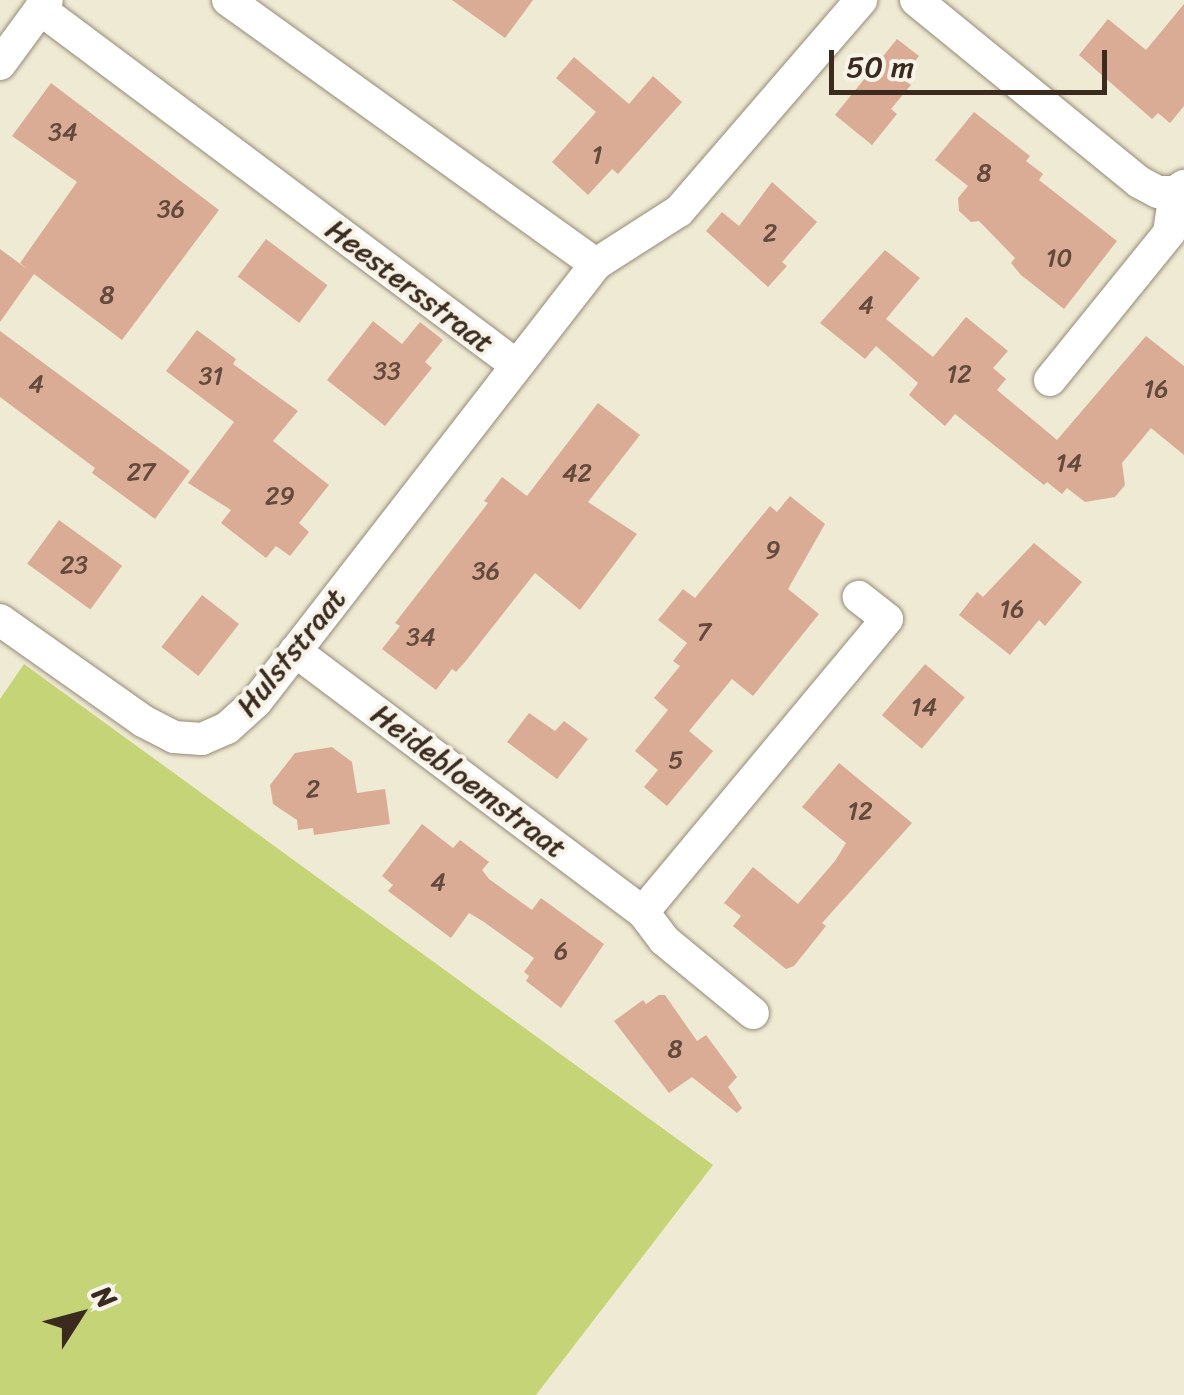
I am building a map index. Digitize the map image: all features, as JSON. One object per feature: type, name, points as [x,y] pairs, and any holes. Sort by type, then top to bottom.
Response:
[{"type":"street","points":[[228,0],[596,264]]},
{"type":"street","name":"Heestersstraat","points":[[43,5],[516,365],[596,264],[678,212],[861,0]]},
{"type":"street","points":[[916,0],[1139,182],[1158,192],[1179,189],[1169,233],[1050,380]]},
{"type":"street","points":[[0,64],[43,5]]},
{"type":"street","name":"Hulststraat","points":[[0,620],[143,721],[174,737],[202,739],[227,728],[256,702],[516,365]]},
{"type":"street","points":[[644,912],[888,619],[859,597]]},
{"type":"street","name":"Heidebloemstraat","points":[[295,651],[644,912],[664,940],[753,1013]]},
{"type":"green space","points":[[24,664],[713,1165],[536,1395],[0,1395],[0,699]]},
{"type":"building","points":[[452,0],[533,0],[505,38]]},
{"type":"building","points":[[1184,4],[1184,106],[1170,123],[1158,113],[1152,119],[1079,55],[1108,19],[1146,50]]},
{"type":"building","points":[[897,39],[919,56],[902,78],[911,85],[891,109],[897,114],[872,145],[835,115]]},
{"type":"building","points":[[574,57],[629,104],[653,76],[682,102],[618,174],[612,169],[588,195],[552,162],[596,112],[556,78]]},
{"type":"building","points":[[51,83],[219,210],[122,340],[34,274],[0,322],[0,249],[27,269],[20,263],[77,182],[12,136]]},
{"type":"building","points":[[974,112],[1030,156],[1026,161],[1043,174],[1039,180],[1117,241],[1064,309],[1021,275],[1011,263],[1015,258],[979,221],[971,222],[959,211],[958,198],[968,186],[935,160]]},
{"type":"building","points":[[772,182],[817,222],[782,262],[787,266],[768,287],[706,231],[722,212],[739,226]]},
{"type":"building","points":[[266,239],[327,285],[299,323],[238,277]]},
{"type":"building","points":[[885,250],[920,278],[886,319],[933,357],[966,317],[1008,351],[993,368],[1006,379],[997,390],[1057,440],[1146,336],[1184,366],[1184,455],[1151,428],[1122,463],[1125,485],[1115,497],[1085,502],[1067,488],[1062,494],[1047,482],[1044,485],[955,414],[945,426],[909,395],[918,383],[876,346],[865,359],[820,323]]},
{"type":"building","points":[[373,321],[402,344],[420,322],[443,340],[425,362],[432,368],[385,426],[327,380]]},
{"type":"building","points":[[197,330],[236,359],[233,364],[298,411],[273,441],[329,485],[299,523],[309,532],[290,556],[276,546],[266,558],[221,523],[231,510],[188,483],[234,422],[166,371]]},
{"type":"building","points":[[0,331],[190,471],[155,519],[0,397]]},
{"type":"building","points":[[598,403],[640,435],[588,502],[637,534],[580,610],[535,573],[465,662],[456,672],[452,669],[436,690],[382,649],[400,626],[395,623],[488,503],[484,501],[502,477],[527,496]]},
{"type":"building","points":[[790,496],[825,524],[788,589],[819,614],[753,696],[732,679],[689,731],[713,751],[667,806],[644,787],[658,770],[635,751],[668,710],[654,698],[680,666],[673,661],[687,643],[658,620],[683,589],[695,598],[770,506],[777,512]]},
{"type":"building","points":[[59,520],[122,566],[90,610],[27,564]]},
{"type":"building","points":[[1034,543],[1082,582],[1045,626],[1039,620],[1010,655],[959,615],[977,592],[983,597]]},
{"type":"building","points":[[202,595],[239,624],[198,676],[161,647]]},
{"type":"building","points":[[925,664],[965,697],[922,749],[882,715]]},
{"type":"building","points":[[529,713],[555,731],[564,721],[588,739],[557,779],[507,742]]},
{"type":"building","points":[[332,747],[352,762],[357,793],[385,789],[390,824],[314,835],[313,828],[298,830],[297,820],[273,804],[270,785],[295,753]]},
{"type":"building","points":[[839,763],[912,823],[822,923],[826,926],[794,966],[786,969],[733,926],[741,916],[724,903],[753,867],[798,904],[835,861],[846,843],[802,807]]},
{"type":"building","points":[[422,824],[453,848],[460,840],[489,862],[482,870],[489,879],[532,910],[541,898],[604,944],[561,1008],[526,981],[529,976],[524,972],[534,958],[484,922],[469,913],[451,938],[388,891],[393,885],[382,876]]},
{"type":"building","points":[[665,995],[697,1041],[706,1035],[737,1077],[728,1087],[742,1108],[737,1113],[692,1077],[669,1093],[614,1021],[643,1000],[646,1004]]}]
